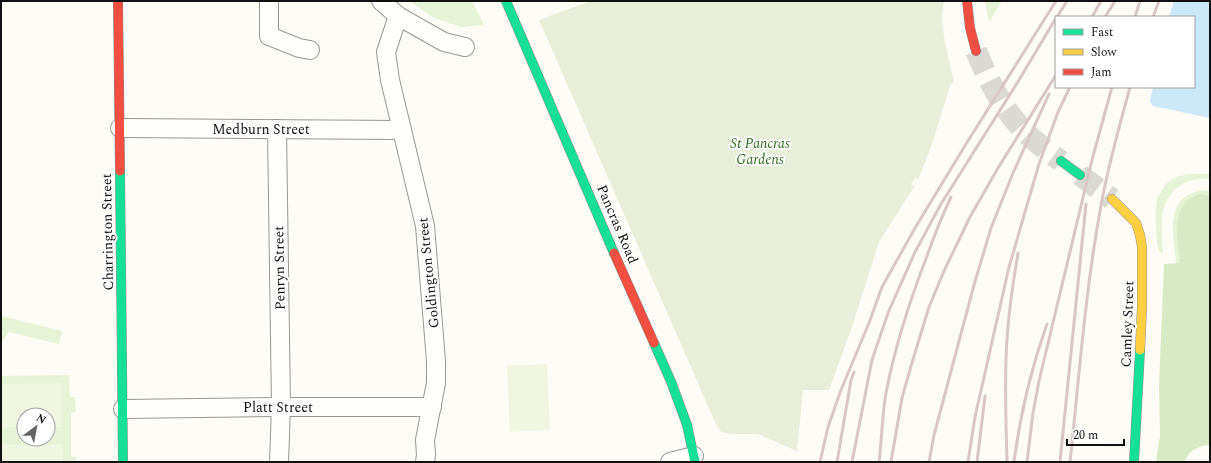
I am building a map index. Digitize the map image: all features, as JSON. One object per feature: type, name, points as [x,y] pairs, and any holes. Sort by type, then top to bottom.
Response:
[{"type":"street","name":"Charrington Street","points":[[118,1],[123,462]]},
{"type":"street","points":[[269,1],[269,36],[299,48],[310,50]]},
{"type":"street","points":[[381,1],[398,16],[444,42],[465,47]]},
{"type":"street","name":"Pancras Road","points":[[506,1],[562,127],[595,208],[672,384],[687,425],[695,459]]},
{"type":"street","points":[[967,1],[970,28],[976,51]]},
{"type":"street","name":"Goldington Street","points":[[398,16],[386,52],[390,80],[425,226],[436,367],[436,383],[425,440],[425,462]]},
{"type":"street","name":"Medburn Street","points":[[120,128],[402,130]]},
{"type":"street","name":"Penryn Street","points":[[277,129],[281,407],[279,462]]},
{"type":"street","points":[[1061,161],[1080,175]]},
{"type":"street","name":"Camley Street","points":[[1112,199],[1136,223],[1142,247],[1142,307],[1134,462]]},
{"type":"street","name":"Platt Street","points":[[123,409],[432,407]]},
{"type":"street","points":[[670,462],[695,459]]},
{"type":"green space","points":[[409,1],[472,1],[484,25],[461,27],[434,18]]},
{"type":"green space","name":"St Pancras Gardens","points":[[590,1],[944,1],[942,20],[945,44],[954,81],[950,86],[931,147],[918,180],[915,178],[911,184],[914,187],[879,242],[851,330],[829,390],[803,390],[797,451],[758,434],[732,434],[721,432],[715,422],[539,20]]},
{"type":"green space","points":[[985,1],[1002,1],[989,22]]},
{"type":"green space","points":[[1190,174],[1210,174],[1210,179],[1196,179],[1186,182],[1174,190],[1168,197],[1162,214],[1162,253],[1159,251],[1158,247],[1156,227],[1158,195],[1160,195],[1168,182],[1176,177]]},
{"type":"green space","points":[[1203,190],[1210,191],[1210,255],[1185,263],[1176,263],[1173,229],[1176,208],[1182,200],[1190,194]]},
{"type":"green space","points":[[1201,194],[1210,196],[1210,445],[1201,446],[1194,449],[1184,462],[1156,462],[1160,435],[1159,387],[1164,264],[1180,263],[1177,233],[1180,212],[1184,204],[1191,198]]},
{"type":"green space","points":[[2,316],[62,331],[59,344],[9,332],[1,343]]},
{"type":"green space","points":[[547,364],[550,430],[510,432],[507,366]]},
{"type":"green space","points":[[69,375],[70,397],[75,397],[76,412],[71,413],[71,456],[76,457],[76,462],[1,462],[1,376]]},
{"type":"green space","points":[[61,383],[62,427],[56,427],[56,407],[16,407],[16,427],[1,427],[1,384]]},
{"type":"green space","points":[[56,444],[62,444],[63,462],[1,462],[1,445],[16,445],[16,447],[56,447]]},
{"type":"water","points":[[1174,1],[1210,1],[1210,118],[1153,106],[1150,101],[1153,88],[1195,88],[1195,16],[1169,16]]},
{"type":"tunnel","points":[[976,51],[994,89],[1011,115],[1032,139],[1061,161]]},
{"type":"tunnel","points":[[1080,175],[1112,199]]},
{"type":"railway","points":[[820,462],[828,427],[841,390],[869,323],[882,287],[915,228],[966,144],[1056,1]]},
{"type":"railway","points":[[1058,16],[1067,1]]},
{"type":"railway","points":[[1093,16],[1101,1]]},
{"type":"railway","points":[[1106,16],[1115,1]]},
{"type":"railway","points":[[1135,16],[1140,1]]},
{"type":"railway","points":[[1153,16],[1159,1]]},
{"type":"railway","points":[[852,462],[872,360],[888,313],[915,252],[941,204],[1055,20]]},
{"type":"railway","points":[[891,462],[902,398],[929,307],[944,271],[970,217],[998,168],[1055,77]]},
{"type":"railway","points":[[968,462],[975,417],[1009,267],[1039,164],[1058,112],[1070,88]]},
{"type":"railway","points":[[1027,462],[1033,413],[1039,381],[1092,160],[1112,88]]},
{"type":"railway","points":[[1070,462],[1090,273],[1106,180],[1130,88]]},
{"type":"railway","points":[[929,462],[934,435],[974,285],[991,228],[1013,173],[1049,94]]},
{"type":"railway","points":[[879,462],[886,393],[898,341],[938,226],[951,197]]},
{"type":"railway","points":[[1060,462],[1086,204]]},
{"type":"railway","points":[[1007,462],[1006,354],[1010,307],[1018,253]]},
{"type":"railway","points":[[1014,462],[1019,427],[1027,392],[1047,324]]},
{"type":"railway","points":[[837,462],[851,380],[854,372]]},
{"type":"railway","points":[[977,462],[985,396]]},
{"type":"traffic: fast","points":[[506,1],[614,253]]},
{"type":"traffic: fast","points":[[1061,161],[1080,175]]},
{"type":"traffic: fast","points":[[120,171],[123,462]]},
{"type":"traffic: fast","points":[[654,343],[672,384],[687,425],[695,462]]},
{"type":"traffic: fast","points":[[1134,462],[1140,350]]},
{"type":"traffic: slow","points":[[1112,199],[1136,223],[1140,235],[1142,247],[1140,350]]},
{"type":"traffic: jam","points":[[118,1],[120,171]]},
{"type":"traffic: jam","points":[[967,1],[970,28],[976,51]]},
{"type":"traffic: jam","points":[[614,253],[654,343]]}]
